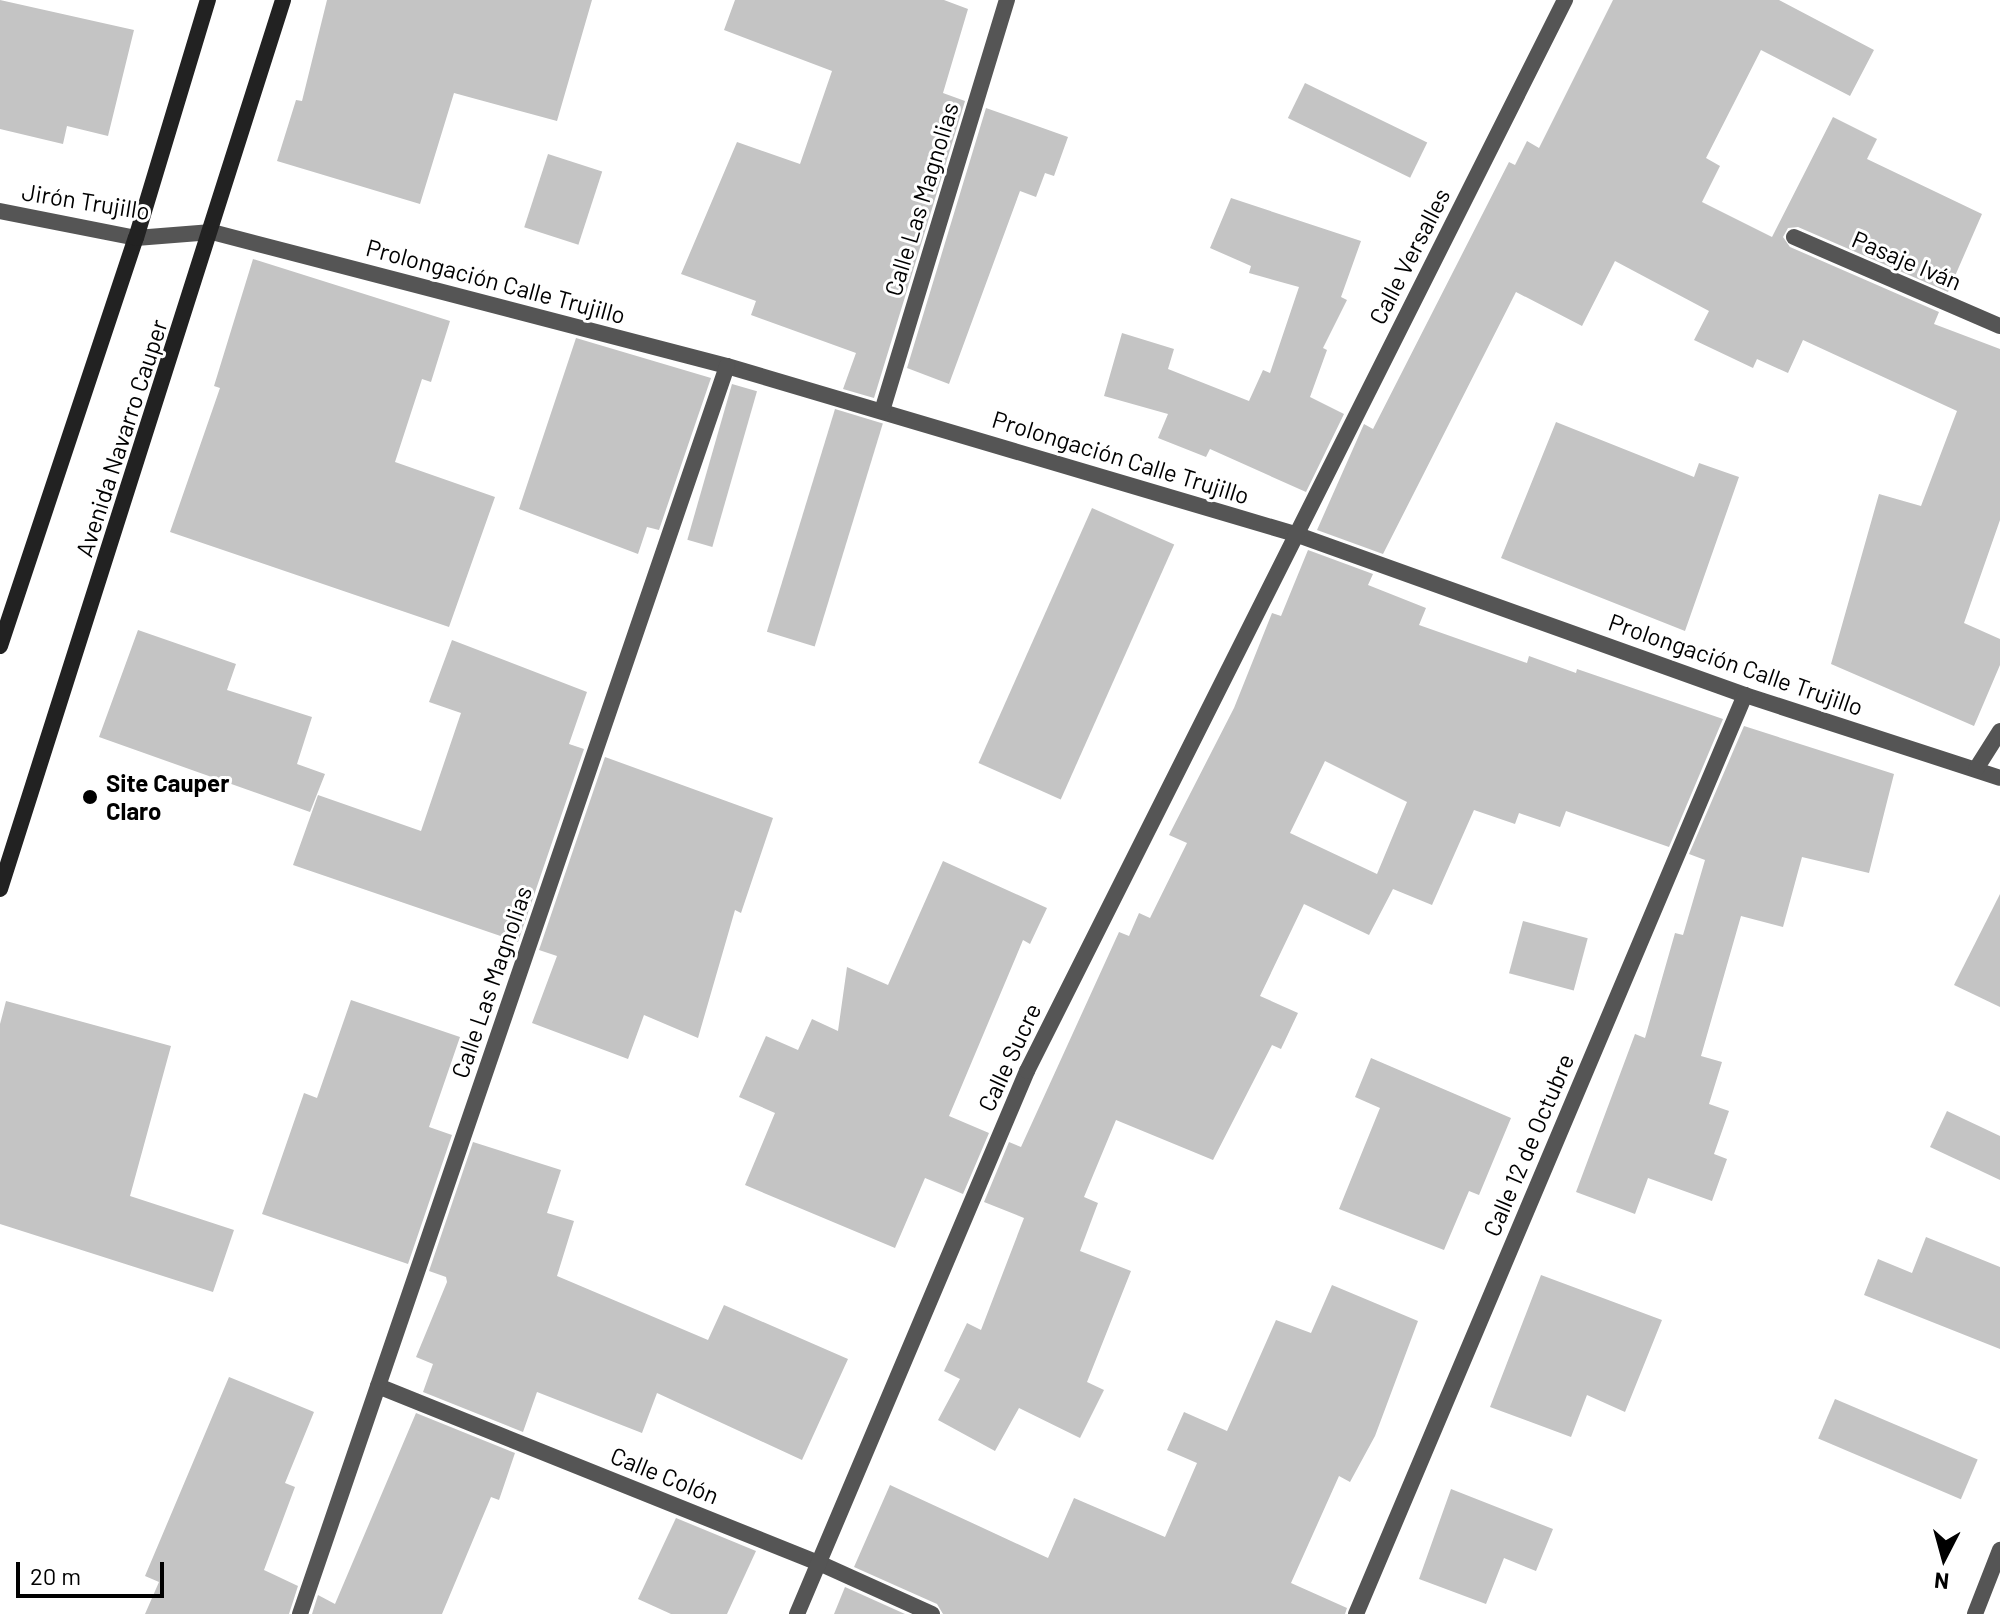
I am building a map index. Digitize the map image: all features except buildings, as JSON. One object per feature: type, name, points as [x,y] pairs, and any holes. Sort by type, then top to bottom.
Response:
[{"type":"main road","points":[[0,646],[136,238],[208,0]]},
{"type":"main road","name":"Avenida Navarro Cauper","points":[[0,889],[212,232],[283,0]]},
{"type":"street","name":"Calle Las Magnolias","points":[[882,411],[1007,0]]},
{"type":"street","name":"Calle Versalles","points":[[1295,534],[1565,0]]},
{"type":"street","name":"Jirón Trujillo","points":[[0,211],[136,238],[212,232]]},
{"type":"street","name":"Prolongación Calle Trujillo","points":[[212,232],[727,366],[1295,534],[1745,695],[2000,778]]},
{"type":"street","name":"Pasaje Iván","points":[[1794,237],[2000,326]]},
{"type":"street","name":"Calle Las Magnolias","points":[[300,1614],[727,366]]},
{"type":"street","name":"Calle Sucre","points":[[797,1614],[1027,1071],[1295,534]]},
{"type":"street","name":"Calle 12 de Octubre","points":[[1356,1614],[1745,695]]},
{"type":"street","points":[[1976,769],[2000,731]]},
{"type":"street","name":"Calle Colón","points":[[378,1386],[819,1563],[932,1614]]},
{"type":"street","points":[[1975,1614],[2000,1550]]},
{"type":"place","name":"Site Cauper Claro","points":[[90,797]]}]
